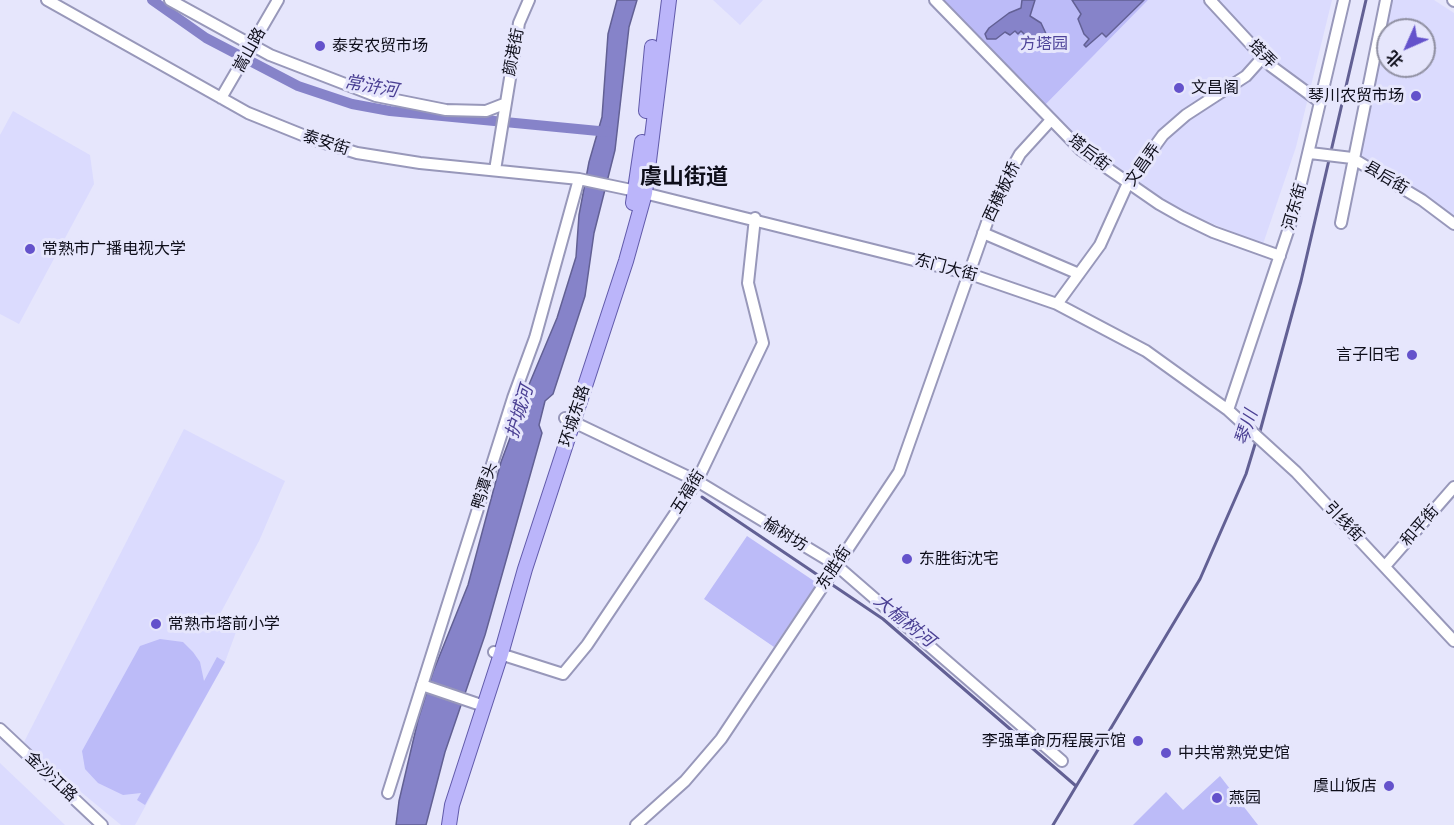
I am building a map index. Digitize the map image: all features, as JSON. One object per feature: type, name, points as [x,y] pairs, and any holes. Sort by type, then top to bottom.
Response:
[{"type":"main road","name":"环城东路","points":[[641,192],[646,87],[659,0]]},
{"type":"main road","name":"环城东路","points":[[449,825],[452,805],[497,653],[613,273],[641,192],[669,0]]},
{"type":"main road","name":"环城东路","points":[[443,825],[445,809],[478,704],[497,653]]},
{"type":"street","name":"泰安街","points":[[47,0],[270,123],[357,153],[420,163],[579,179],[641,192]]},
{"type":"street","points":[[171,0],[210,24],[296,66],[376,96],[446,111],[486,111],[504,104]]},
{"type":"street","name":"嵩山路","points":[[221,98],[278,0]]},
{"type":"street","name":"颜港街","points":[[495,170],[519,23],[529,0]]},
{"type":"street","name":"塔后街","points":[[934,0],[1081,150],[1159,204],[1203,227],[1280,256]]},
{"type":"street","name":"塔弄","points":[[1210,0],[1271,66],[1320,102]]},
{"type":"street","name":"河东街","points":[[1228,410],[1280,256],[1310,153],[1344,0]]},
{"type":"street","points":[[1341,223],[1352,158],[1386,0]]},
{"type":"street","name":"文昌弄","points":[[1057,304],[1100,245],[1128,183],[1163,135],[1186,115],[1246,76],[1263,57]]},
{"type":"street","name":"西横板桥","points":[[970,274],[996,197],[1020,153],[1051,120]]},
{"type":"street","name":"县后街","points":[[1310,153],[1352,158],[1422,200],[1454,224]]},
{"type":"street","name":"鸭潭头","points":[[388,792],[513,398],[535,338],[579,179]]},
{"type":"street","name":"东门大街","points":[[641,192],[755,218],[970,274],[1057,304],[1146,351],[1228,410]]},
{"type":"street","name":"五福街","points":[[497,653],[563,675],[587,645],[698,481],[763,343],[748,283],[755,218]]},
{"type":"street","points":[[983,233],[1079,274]]},
{"type":"street","name":"东胜街","points":[[636,825],[686,781],[721,739],[898,472],[970,274]]},
{"type":"street","name":"引线街","points":[[1228,410],[1263,441],[1386,565],[1454,641]]},
{"type":"street","name":"榆树坊","points":[[569,420],[698,481],[833,569],[1062,760]]},
{"type":"street","name":"和平街","points":[[1386,565],[1454,487]]},
{"type":"street","points":[[422,685],[478,704]]},
{"type":"street","name":"金沙江路","points":[[0,729],[102,825]]},
{"type":"shaded area","points":[[617,0],[637,0],[629,27],[615,150],[594,233],[585,296],[553,394],[545,401],[539,425],[542,433],[485,635],[445,752],[426,825],[396,825],[399,801],[418,720],[433,672],[468,585],[501,462],[516,422],[522,419],[531,393],[528,387],[557,318],[576,257],[579,215],[589,162],[602,117],[608,34]]},
{"type":"shaded area","points":[[713,0],[763,0],[740,25]]},
{"type":"shaded area","points":[[1022,0],[1035,0],[1030,16],[1041,23],[1048,38],[1047,41],[1033,50],[1027,46],[1031,41],[1021,31],[1018,34],[1015,31],[1010,35],[1005,32],[996,39],[987,39],[985,34],[989,28],[1009,13],[1021,8]]},
{"type":"shaded area","points":[[1072,0],[1144,0],[1106,37],[1102,33],[1086,47],[1084,45],[1089,39],[1084,34],[1078,19],[1081,14]]},
{"type":"shaded area","points":[[1148,0],[1332,0],[1296,147],[1263,244],[1181,211],[1093,151],[1044,106]]},
{"type":"shaded area","points":[[1390,0],[1434,0],[1454,13],[1454,215],[1357,154],[1376,65],[1376,78],[1436,78],[1436,18],[1386,18]]},
{"type":"shaded area","name":"常熟市广播电视大学","points":[[13,111],[90,155],[94,184],[19,324],[0,314],[0,135]]},
{"type":"shaded area","name":"常熟市塔前小学","points":[[184,429],[285,481],[259,541],[219,616],[236,632],[225,662],[135,825],[121,825],[24,742]]},
{"type":"shaded area","points":[[0,763],[65,825],[0,825]]},
{"type":"green space","name":"方塔园","points":[[942,0],[1148,0],[1044,106]]},
{"type":"green space","points":[[747,536],[817,583],[774,647],[704,599]]},
{"type":"green space","points":[[160,639],[183,642],[200,662],[204,681],[217,657],[225,662],[145,805],[137,800],[141,793],[123,795],[98,783],[85,769],[82,751],[140,646]]},
{"type":"green space","name":"燕园","points":[[1220,776],[1258,825],[1133,825],[1166,792],[1183,810]]},
{"type":"waterway","name":"常浒河","points":[[152,0],[206,38],[298,86],[352,104],[390,111],[609,132]]},
{"type":"waterway","name":"琴川","points":[[1259,435],[1301,281],[1366,0]]},
{"type":"waterway","name":"琴川","points":[[1053,825],[1200,579],[1246,474],[1256,441]]},
{"type":"waterway","name":"大榆树河","points":[[702,497],[883,619],[1076,786]]},
{"type":"place","name":"泰安农贸市场","points":[[320,46]]},
{"type":"place","name":"文昌阁","points":[[1179,88]]},
{"type":"place","name":"琴川农贸市场","points":[[1416,96]]},
{"type":"place","name":"常熟市广播电视大学","points":[[30,249]]},
{"type":"place","name":"言子旧宅","points":[[1412,355]]},
{"type":"place","name":"东胜街沈宅","points":[[907,559]]},
{"type":"place","name":"常熟市塔前小学","points":[[156,624]]},
{"type":"place","name":"李强革命历程展示馆","points":[[1138,741]]},
{"type":"place","name":"中共常熟党史馆","points":[[1166,753]]},
{"type":"place","name":"虞山饭店","points":[[1389,786]]},
{"type":"place","name":"燕园","points":[[1217,798]]},
{"type":"district","name":"虞山街道","points":[[684,178]]},
{"type":"water label","name":"护城河","points":[[520,412]]}]
